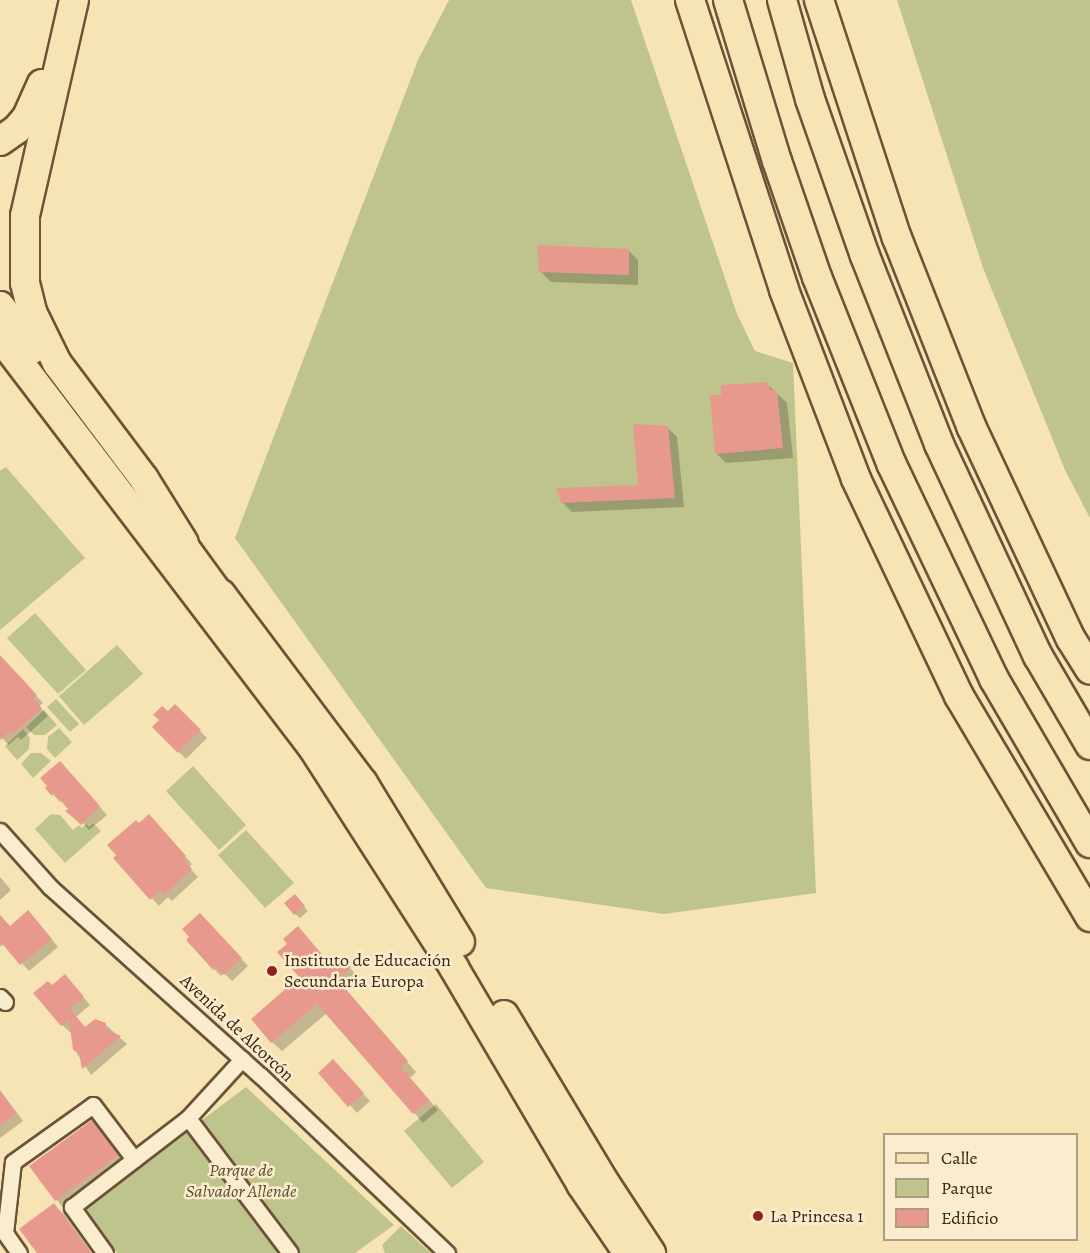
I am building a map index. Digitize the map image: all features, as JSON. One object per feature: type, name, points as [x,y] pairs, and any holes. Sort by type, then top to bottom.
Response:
[{"type":"highway","points":[[0,141],[17,129],[36,100],[62,0]]},
{"type":"highway","points":[[74,0],[25,216],[25,282],[32,312],[57,363],[144,479],[184,543]]},
{"type":"highway","points":[[690,0],[784,290],[856,479],[959,696],[1090,917]]},
{"type":"highway","points":[[728,0],[777,161],[817,277],[892,465],[994,679],[1090,843]]},
{"type":"highway","points":[[782,0],[810,99],[861,245],[939,444],[1038,656],[1090,745]]},
{"type":"highway","points":[[819,0],[897,238],[970,426],[1071,639],[1090,669]]},
{"type":"highway","points":[[0,306],[184,543]]},
{"type":"highway","points":[[0,337],[313,748],[454,968],[593,1203],[628,1253]]},
{"type":"highway","points":[[0,352],[104,476]]},
{"type":"highway","points":[[221,594],[363,783],[605,1183],[651,1253]]},
{"type":"highway","points":[[557,1101],[665,1253]]},
{"type":"highway","points":[[593,1203],[617,1253]]},
{"type":"main road","points":[[184,543],[221,594]]},
{"type":"street","name":"Avenida de Alcorcón","points":[[0,831],[50,887],[242,1059],[447,1253]]},
{"type":"street","points":[[105,1253],[72,1207],[188,1119],[242,1059]]},
{"type":"street","points":[[19,1253],[5,1233],[13,1162],[93,1105],[134,1159]]},
{"type":"street","points":[[188,1119],[290,1253]]},
{"type":"green space","points":[[449,0],[631,0],[737,314],[755,351],[793,363],[816,893],[664,914],[486,888],[235,538],[418,60]]},
{"type":"green space","points":[[897,0],[1090,0],[1090,518],[1065,470],[983,268]]},
{"type":"green space","points":[[6,467],[85,558],[0,630],[0,471]]},
{"type":"green space","points":[[35,613],[86,670],[58,694],[7,638]]},
{"type":"green space","points":[[117,645],[143,674],[84,725],[59,696]]},
{"type":"green space","points":[[56,699],[79,724],[70,732],[47,707]]},
{"type":"green space","points":[[44,710],[57,725],[45,735],[34,735],[26,727]]},
{"type":"green space","points":[[59,728],[72,742],[55,758],[47,749],[48,737]]},
{"type":"green space","points":[[23,729],[30,738],[29,749],[17,760],[5,746]]},
{"type":"green space","points":[[31,753],[41,753],[51,761],[33,778],[21,764]]},
{"type":"green space","points":[[193,766],[246,825],[219,850],[166,791]]},
{"type":"green space","points":[[51,814],[60,815],[73,830],[79,825],[82,828],[86,824],[89,827],[93,823],[101,831],[65,863],[35,829]]},
{"type":"green space","points":[[246,830],[294,883],[265,908],[218,855]]},
{"type":"green space","name":"Parque de Salvador Allende","points":[[246,1087],[394,1225],[355,1253],[117,1253],[85,1208]]},
{"type":"green space","points":[[436,1104],[484,1162],[452,1188],[404,1131]]},
{"type":"green space","points":[[401,1226],[431,1253],[385,1253],[382,1245]]},
{"type":"building","points":[[537,245],[629,249],[629,275],[539,272]]},
{"type":"building","points":[[768,382],[770,390],[777,391],[783,448],[715,454],[710,395],[721,395],[721,385]]},
{"type":"building","points":[[633,424],[668,426],[675,498],[561,503],[556,488],[638,485]]},
{"type":"building","points":[[0,655],[37,695],[33,698],[42,708],[13,734],[10,731],[0,740]]},
{"type":"building","points":[[175,704],[201,730],[178,753],[152,727],[159,720],[153,715],[162,706],[168,711]]},
{"type":"building","points":[[60,761],[100,806],[81,824],[65,811],[68,809],[54,793],[52,796],[40,778]]},
{"type":"building","points":[[149,814],[186,856],[183,859],[192,869],[164,895],[160,891],[150,900],[113,858],[116,855],[107,845],[136,820],[139,823]]},
{"type":"building","points":[[295,894],[305,906],[294,915],[284,903]]},
{"type":"building","points":[[28,910],[52,939],[20,965],[0,941],[0,915],[10,926]]},
{"type":"building","points":[[200,913],[242,958],[224,975],[216,967],[213,970],[186,940],[189,937],[182,929]]},
{"type":"building","points":[[298,926],[331,965],[341,956],[351,967],[337,979],[408,1061],[401,1067],[429,1100],[413,1114],[317,1004],[271,1043],[251,1019],[299,977],[277,952],[287,944],[283,939]]},
{"type":"building","points":[[65,974],[84,997],[70,1009],[85,1027],[95,1019],[106,1023],[106,1029],[121,1036],[82,1069],[79,1053],[73,1050],[69,1020],[61,1026],[33,993],[48,981],[52,985]]},
{"type":"building","points":[[333,1059],[364,1093],[348,1107],[318,1073]]},
{"type":"building","points":[[0,1091],[17,1113],[0,1126]]},
{"type":"building","points":[[92,1120],[119,1155],[55,1201],[29,1166]]},
{"type":"building","points":[[54,1203],[91,1253],[37,1253],[19,1229]]},
{"type":"place","name":"Instituto de Educación Secundaria Europa","points":[[272,971]]},
{"type":"place","name":"La Princesa 1","points":[[758,1216]]}]
